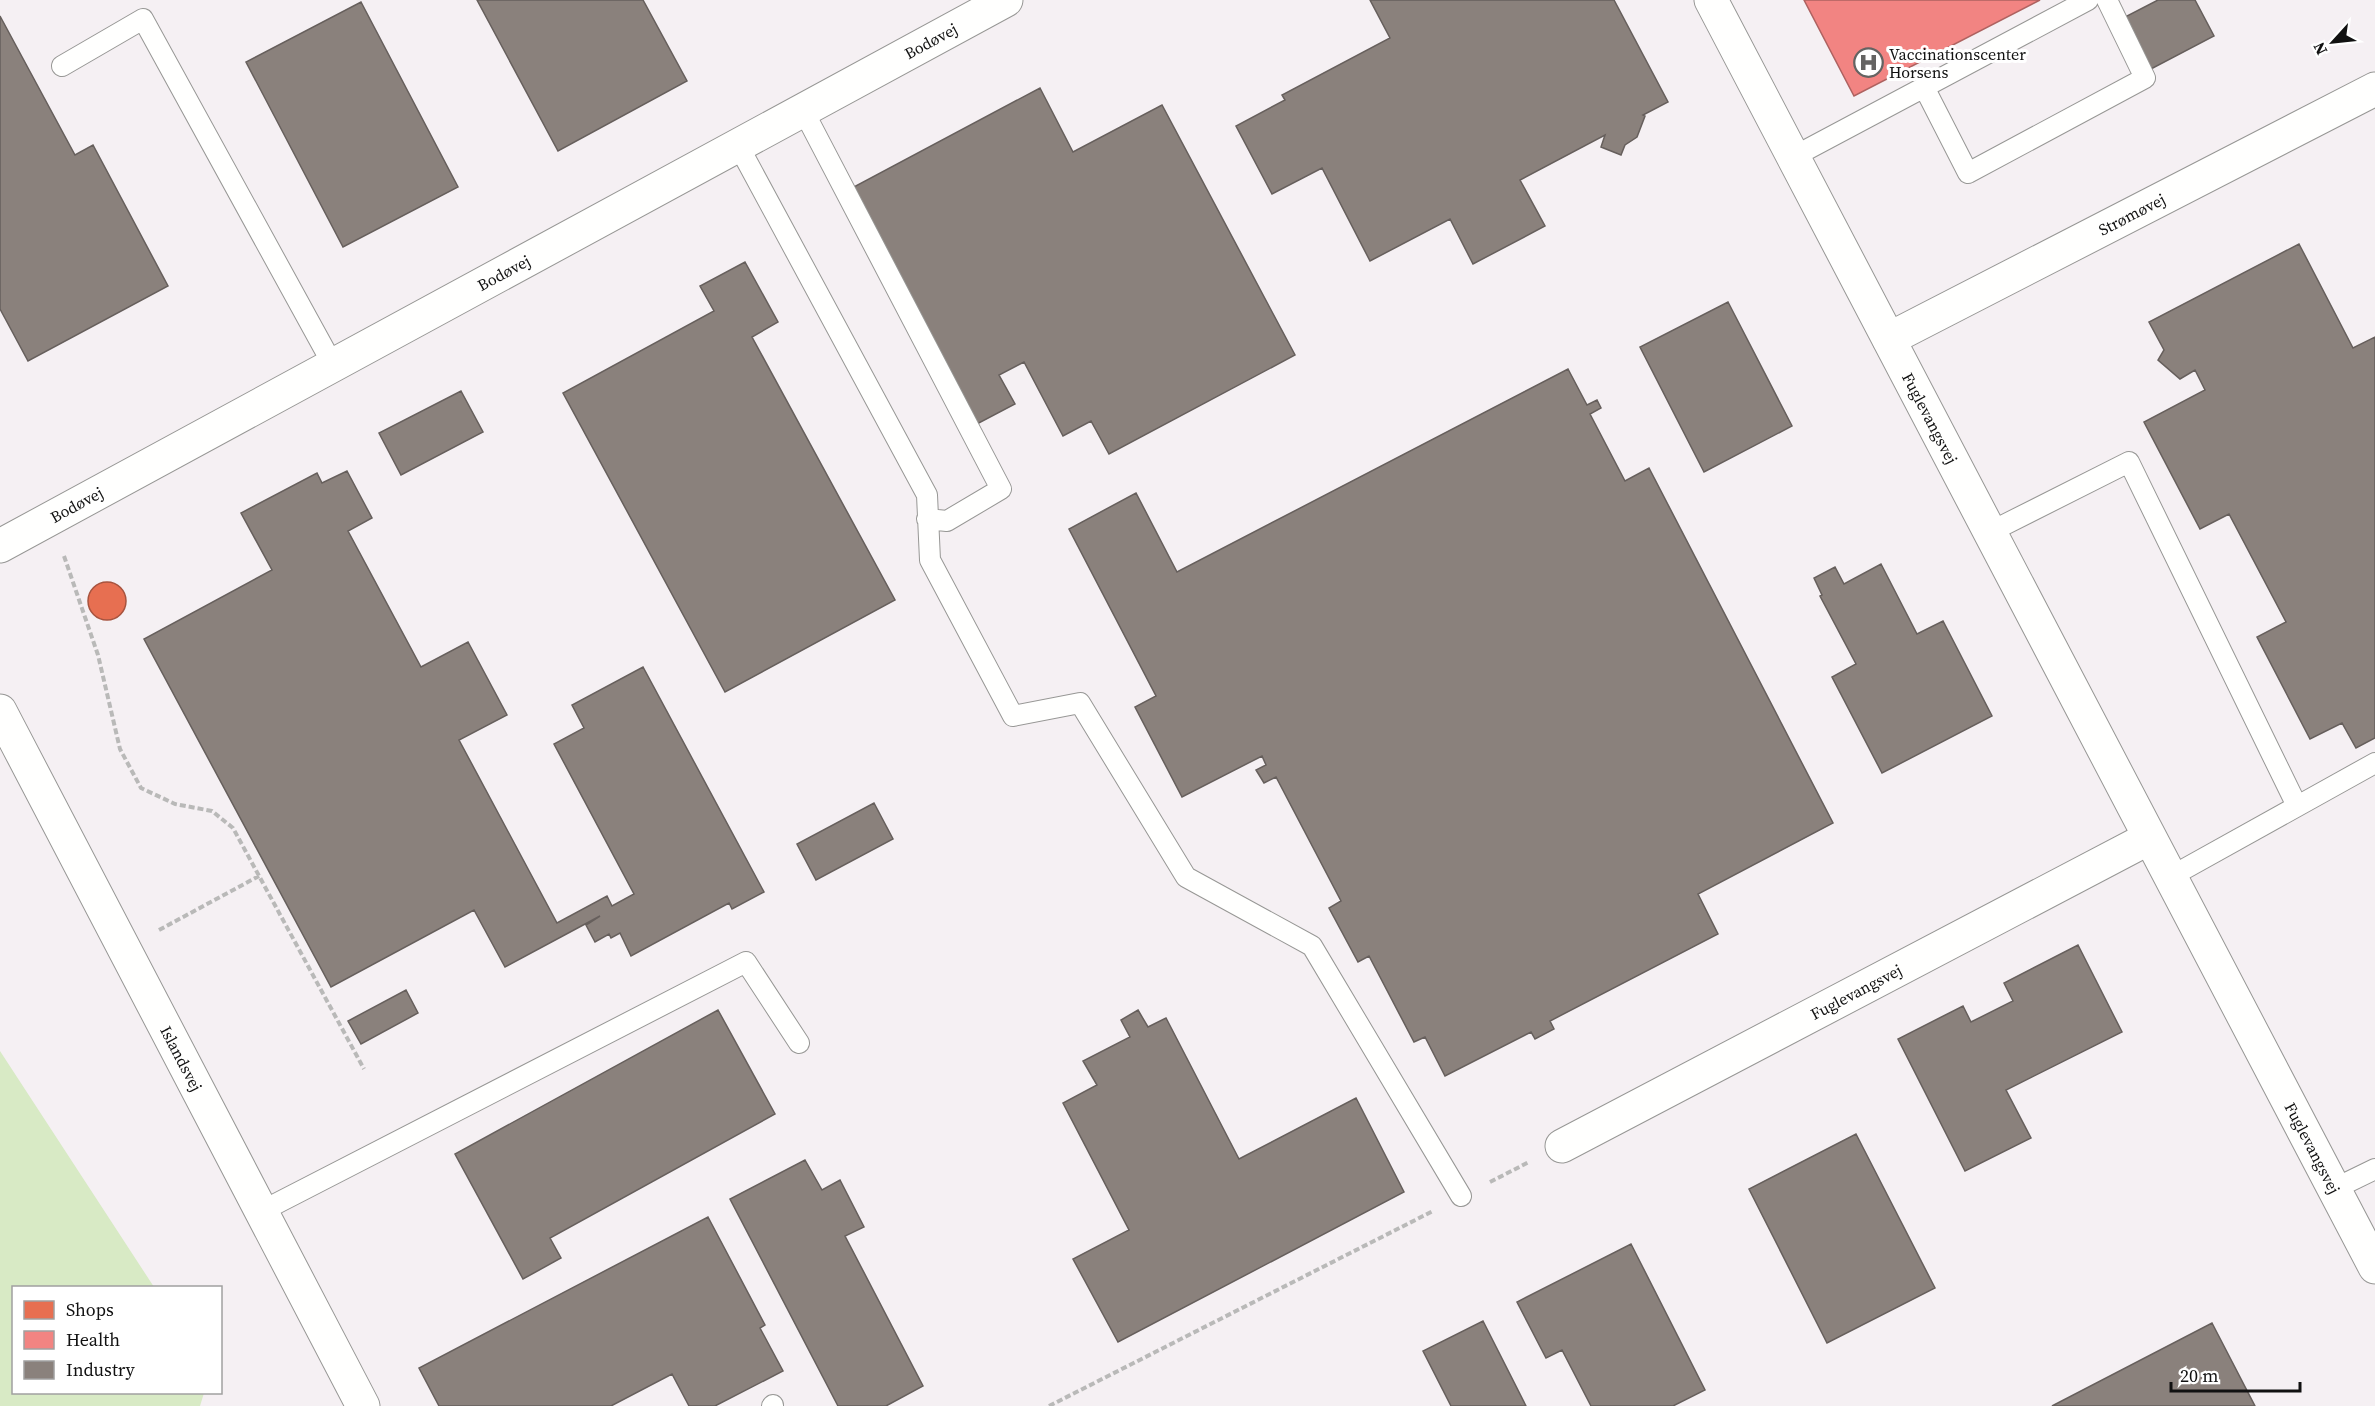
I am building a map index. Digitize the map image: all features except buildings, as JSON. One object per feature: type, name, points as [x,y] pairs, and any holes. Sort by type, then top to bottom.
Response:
[{"type":"street","name":"Bodøvej","points":[[0,546],[1006,0]]},
{"type":"street","name":"Fuglevangsvej","points":[[1711,0],[2375,1268]]},
{"type":"street","name":"Strømøvej","points":[[1889,339],[2375,88]]},
{"type":"street","name":"Islandsvej","points":[[0,711],[363,1406]]},
{"type":"street","name":"Fuglevangsvej","points":[[1562,1146],[2149,838]]},
{"type":"lane","points":[[1793,157],[2088,0]]},
{"type":"lane","points":[[1924,87],[1968,173],[2145,78],[2107,0]]},
{"type":"lane","points":[[62,66],[143,20],[333,365]]},
{"type":"lane","points":[[803,110],[1001,489],[947,521],[927,519]]},
{"type":"lane","points":[[738,146],[927,495],[930,560],[1013,716],[1080,703],[1186,878],[1312,946],[1461,1196]]},
{"type":"lane","points":[[1990,532],[2129,462],[2297,806]]},
{"type":"lane","points":[[2170,877],[2375,763]]},
{"type":"lane","points":[[262,1211],[746,962],[799,1043]]},
{"type":"lane","points":[[2334,1189],[2375,1169]]},
{"type":"path","points":[[53,518],[98,655],[120,749],[141,788],[175,804],[212,811],[233,828],[364,1069]]},
{"type":"path","points":[[124,949],[259,876]]},
{"type":"path","points":[[1049,1406],[1562,1146]]},
{"type":"shaded area","points":[[0,0],[2375,0],[2375,1406],[0,1406]]},
{"type":"green space","points":[[0,1051],[153,1286],[12,1286],[12,1394],[204,1394],[200,1406],[0,1406]]},
{"type":"place","name":"Vaccinationscenter Horsens","points":[[1868,63]]}]
